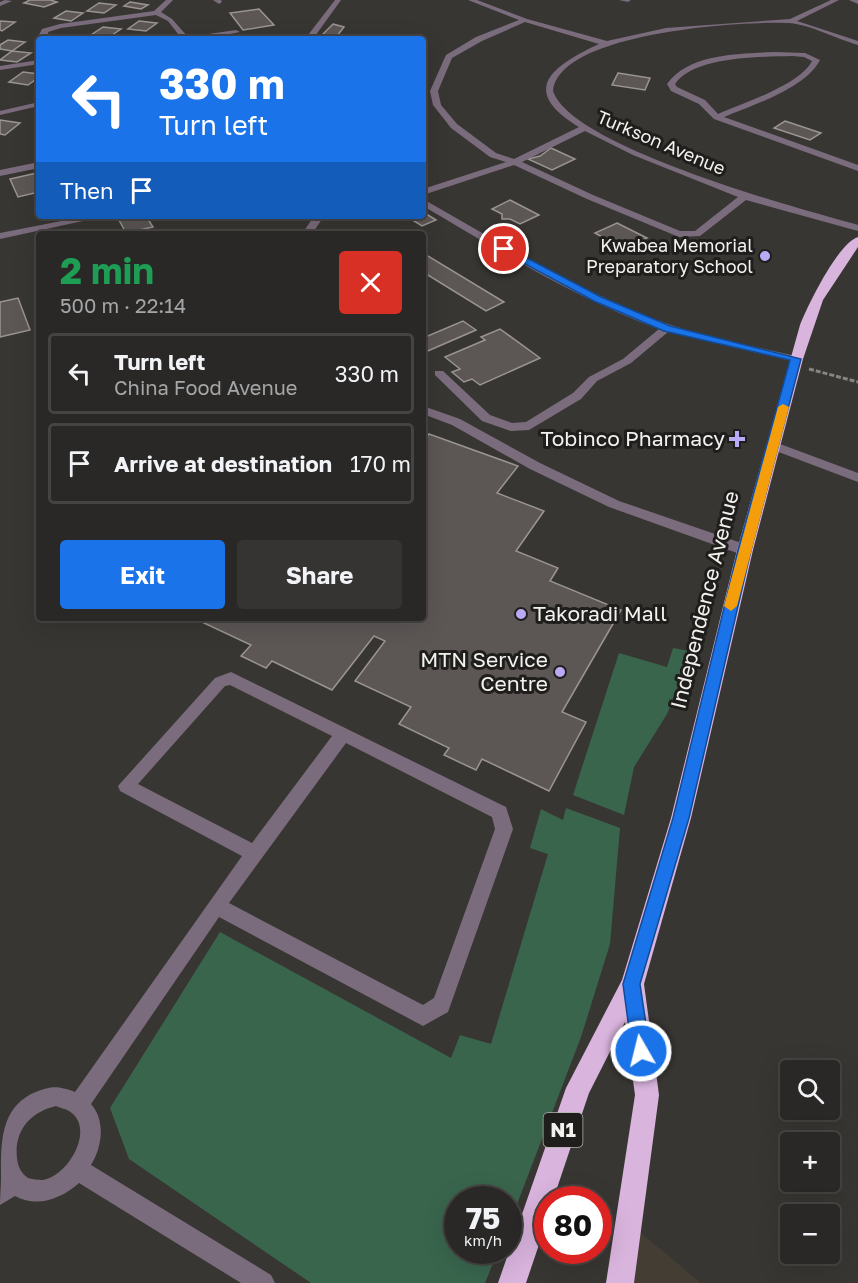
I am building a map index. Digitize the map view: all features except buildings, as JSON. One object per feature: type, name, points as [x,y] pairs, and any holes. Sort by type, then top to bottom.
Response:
[{"type":"highway","name":"Independence Avenue","points":[[512,1283],[578,1088],[632,984],[681,818],[745,550],[795,362],[817,300],[849,249],[858,241]]},
{"type":"highway","name":"Independence Avenue","points":[[620,1283],[647,1095],[632,984]]},
{"type":"street","points":[[0,4],[9,0]]},
{"type":"street","points":[[157,13],[160,7],[170,0]]},
{"type":"street","points":[[311,36],[338,0]]},
{"type":"street","points":[[471,0],[525,20],[608,44]]},
{"type":"street","points":[[622,0],[628,0]]},
{"type":"street","points":[[791,21],[836,0]]},
{"type":"street","points":[[852,0],[858,2]]},
{"type":"street","points":[[44,36],[45,31],[60,26],[157,13],[170,20],[183,36]]},
{"type":"street","points":[[525,20],[479,39],[449,57],[434,91],[437,105],[454,126],[493,155],[679,234],[698,234],[745,196]]},
{"type":"street","points":[[791,21],[858,43]]},
{"type":"street","name":"Turkson Avenue","points":[[791,21],[676,28],[620,38],[565,64],[549,85],[549,93],[558,108],[584,128],[639,154],[745,196],[858,228]]},
{"type":"street","points":[[210,36],[236,32]]},
{"type":"street","points":[[717,117],[812,71],[816,60],[798,54],[730,58],[690,67],[677,73],[671,84],[674,89],[702,102],[717,117],[858,168]]},
{"type":"street","points":[[0,68],[36,62]]},
{"type":"street","points":[[0,113],[36,105]]},
{"type":"street","points":[[426,191],[514,162],[584,128]]},
{"type":"street","points":[[0,173],[36,166]]},
{"type":"street","points":[[426,204],[587,294],[667,328],[795,362]]},
{"type":"street","points":[[0,237],[86,219]]},
{"type":"street","points":[[62,224],[66,231]]},
{"type":"street","points":[[439,373],[486,418],[511,427],[529,426],[577,396],[593,380],[627,361],[667,328]]},
{"type":"street","points":[[426,411],[456,422],[535,466],[614,504],[745,550]]},
{"type":"street","points":[[772,445],[858,478]]},
{"type":"street","points":[[216,906],[423,1016],[441,1005],[504,829],[500,812],[231,678],[220,682],[126,786],[254,853]]},
{"type":"street","points":[[79,1104],[216,906],[343,734]]},
{"type":"street","points":[[69,1097],[79,1104],[87,1113],[91,1126],[86,1156],[77,1169],[65,1181],[52,1188],[38,1191],[7,1188],[3,1158],[4,1143],[9,1129],[18,1116],[43,1098],[69,1097]]},
{"type":"street","points":[[77,1169],[263,1283]]},
{"type":"path","points":[[795,362],[858,382]]},
{"type":"shaded area","points":[[625,1220],[701,1283],[611,1283]]},
{"type":"green space","points":[[673,648],[695,652],[667,714],[634,767],[624,815],[573,795],[619,653],[667,667]]},
{"type":"green space","points":[[566,808],[620,828],[610,944],[581,1037],[522,1191],[522,1186],[444,1186],[444,1264],[493,1264],[485,1283],[311,1283],[129,1159],[110,1108],[220,932],[451,1058],[460,1035],[491,1044],[548,854],[530,848],[541,809],[563,820]]},
{"type":"slow traffic","points":[[731,606],[783,407]]},
{"type":"place","name":"Kwabea Memorial Preparatory School","points":[[765,256]]},
{"type":"place","name":"Tobinco Pharmacy","points":[[737,439]]},
{"type":"place","name":"Takoradi Mall","points":[[521,614]]},
{"type":"place","name":"MTN Service Centre","points":[[560,672]]},
{"type":"route","points":[[504,249],[597,299],[667,328],[796,359],[745,550],[681,818],[632,984],[641,1051]]}]
